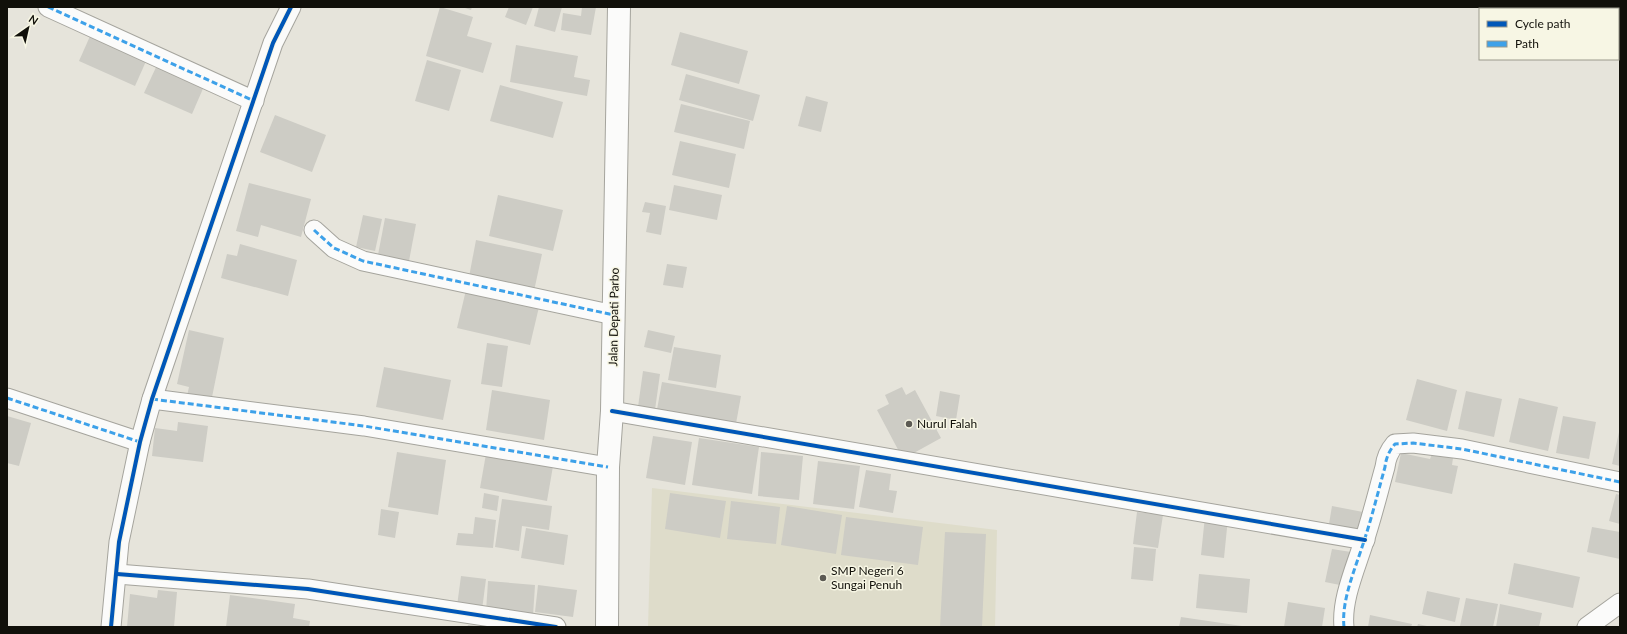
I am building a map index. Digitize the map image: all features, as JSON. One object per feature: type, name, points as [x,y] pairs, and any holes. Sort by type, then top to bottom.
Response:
[{"type":"main road","name":"Jalan Depati Parbo","points":[[607,627],[608,466],[612,411],[619,7]]},
{"type":"street","points":[[48,7],[254,100]]},
{"type":"street","points":[[111,627],[119,542],[140,442],[152,399],[273,43],[291,7]]},
{"type":"street","points":[[314,230],[334,248],[363,261],[614,315]]},
{"type":"street","points":[[7,398],[140,442]]},
{"type":"street","points":[[152,399],[364,426],[608,466]]},
{"type":"street","points":[[612,411],[1364,540]]},
{"type":"street","points":[[1344,627],[1343,616],[1345,603],[1386,467],[1386,459],[1390,450],[1395,444],[1405,442],[1462,449],[1620,482]]},
{"type":"street","points":[[117,574],[308,590],[556,627]]},
{"type":"street","points":[[1588,627],[1620,603]]},
{"type":"shaded area","name":"SMP Negeri 6 Sungai Penuh","points":[[652,488],[997,530],[995,627],[648,627]]},
{"type":"building","points":[[440,7],[473,17],[467,36],[492,43],[483,73],[426,56]]},
{"type":"building","points":[[462,7],[472,7],[471,10]]},
{"type":"building","points":[[509,7],[533,7],[526,25],[505,17]]},
{"type":"building","points":[[539,7],[562,7],[555,32],[534,26]]},
{"type":"building","points":[[582,7],[596,7],[591,35],[561,30],[563,13],[581,16]]},
{"type":"building","points":[[680,32],[748,51],[739,84],[671,65]]},
{"type":"building","points":[[91,34],[147,59],[135,86],[79,61]]},
{"type":"building","points":[[516,45],[578,56],[574,77],[590,80],[587,96],[510,82]]},
{"type":"building","points":[[427,60],[461,70],[449,111],[415,101]]},
{"type":"building","points":[[158,63],[205,84],[192,114],[144,93]]},
{"type":"building","points":[[686,74],[760,95],[753,121],[679,100]]},
{"type":"building","points":[[500,85],[563,102],[553,138],[490,121]]},
{"type":"building","points":[[806,96],[828,102],[821,132],[798,126]]},
{"type":"building","points":[[681,104],[750,121],[744,149],[674,132]]},
{"type":"building","points":[[275,115],[326,135],[312,172],[260,152]]},
{"type":"building","points":[[680,141],[736,154],[729,188],[672,175]]},
{"type":"building","points":[[249,183],[311,199],[301,237],[261,225],[258,237],[236,231]]},
{"type":"building","points":[[674,185],[722,195],[717,220],[669,210]]},
{"type":"building","points":[[498,195],[563,210],[553,251],[489,236]]},
{"type":"building","points":[[645,202],[666,206],[661,235],[646,232],[650,213],[642,212]]},
{"type":"building","points":[[363,215],[382,219],[375,251],[356,247]]},
{"type":"building","points":[[385,218],[416,224],[409,261],[378,255]]},
{"type":"building","points":[[476,240],[542,254],[534,291],[469,277]]},
{"type":"building","points":[[240,244],[297,260],[288,296],[221,278],[227,254],[237,256]]},
{"type":"building","points":[[667,264],[687,267],[683,288],[663,285]]},
{"type":"building","points":[[466,290],[539,307],[530,345],[457,328]]},
{"type":"building","points":[[189,330],[224,338],[211,402],[187,396],[189,387],[177,384]]},
{"type":"building","points":[[648,330],[675,336],[671,353],[644,347]]},
{"type":"building","points":[[487,343],[508,346],[502,387],[481,384]]},
{"type":"building","points":[[674,347],[721,355],[716,388],[668,380]]},
{"type":"building","points":[[384,367],[451,380],[443,420],[376,407]]},
{"type":"building","points":[[643,371],[660,374],[654,417],[637,414]]},
{"type":"building","points":[[1417,379],[1457,390],[1447,431],[1406,420]]},
{"type":"building","points":[[662,382],[741,396],[735,429],[656,415]]},
{"type":"building","name":"Nurul Falah","points":[[902,387],[906,395],[915,390],[941,438],[903,459],[877,410],[889,404],[885,395]]},
{"type":"building","points":[[492,390],[550,400],[544,440],[486,430]]},
{"type":"building","points":[[940,391],[960,395],[956,420],[936,416]]},
{"type":"building","points":[[1466,391],[1502,399],[1494,437],[1458,429]]},
{"type":"building","points":[[1519,398],[1558,407],[1548,451],[1509,442]]},
{"type":"building","points":[[7,416],[31,423],[19,466],[7,463]]},
{"type":"building","points":[[1563,416],[1596,422],[1589,459],[1556,453]]},
{"type":"building","points":[[178,422],[208,426],[203,462],[152,456],[155,428],[177,431]]},
{"type":"building","points":[[1620,432],[1620,466],[1612,464]]},
{"type":"building","points":[[653,436],[692,442],[685,485],[646,478]]},
{"type":"building","points":[[699,438],[759,447],[752,494],[692,485]]},
{"type":"building","points":[[397,452],[446,460],[438,515],[388,507]]},
{"type":"building","points":[[761,452],[803,456],[799,500],[758,496]]},
{"type":"building","points":[[1401,453],[1430,459],[1432,454],[1453,458],[1452,465],[1458,466],[1452,494],[1395,482]]},
{"type":"building","points":[[486,454],[553,466],[547,501],[480,488]]},
{"type":"building","points":[[818,461],[860,466],[854,509],[813,504]]},
{"type":"building","points":[[866,470],[891,474],[889,490],[897,491],[893,513],[859,507]]},
{"type":"building","points":[[484,493],[499,496],[497,511],[482,508]]},
{"type":"building","points":[[670,493],[726,501],[720,538],[665,529]]},
{"type":"building","points":[[1616,494],[1620,495],[1620,524],[1609,521]]},
{"type":"building","points":[[502,499],[552,506],[549,530],[522,526],[519,551],[495,547]]},
{"type":"building","points":[[731,501],[780,507],[776,544],[727,539]]},
{"type":"building","points":[[787,506],[842,515],[836,554],[781,545]]},
{"type":"building","points":[[1332,506],[1363,512],[1359,535],[1328,530]]},
{"type":"building","points":[[381,509],[399,512],[395,538],[378,535]]},
{"type":"building","points":[[1137,512],[1163,515],[1158,548],[1133,544]]},
{"type":"building","points":[[1205,516],[1228,518],[1224,558],[1201,555]]},
{"type":"building","points":[[475,517],[496,520],[493,548],[456,545],[458,533],[473,534]]},
{"type":"building","points":[[846,517],[923,527],[918,565],[841,555]]},
{"type":"building","points":[[1592,527],[1620,532],[1620,559],[1587,552]]},
{"type":"building","points":[[526,528],[568,535],[564,565],[521,558]]},
{"type":"building","points":[[945,532],[986,534],[982,627],[940,627]]},
{"type":"building","points":[[1134,547],[1156,549],[1153,581],[1131,579]]},
{"type":"building","points":[[1332,549],[1351,552],[1345,586],[1325,582]]},
{"type":"building","points":[[1514,563],[1580,577],[1573,608],[1508,594]]},
{"type":"building","points":[[1199,574],[1250,579],[1247,613],[1196,608]]},
{"type":"building","points":[[461,576],[486,579],[482,610],[457,606]]},
{"type":"building","points":[[488,581],[535,585],[533,616],[486,612]]},
{"type":"building","points":[[538,585],[577,590],[573,617],[535,612]]},
{"type":"building","points":[[158,590],[177,592],[174,627],[127,627],[130,594],[157,598]]},
{"type":"building","points":[[1427,591],[1460,598],[1455,622],[1422,614]]},
{"type":"building","points":[[230,595],[295,604],[293,618],[310,621],[309,627],[226,627]]},
{"type":"building","points":[[1466,598],[1498,604],[1493,627],[1460,626]]},
{"type":"building","points":[[1288,602],[1325,608],[1322,627],[1284,627]]},
{"type":"building","points":[[1500,604],[1542,613],[1539,627],[1496,627]]},
{"type":"building","points":[[1370,615],[1412,624],[1411,627],[1368,627]]},
{"type":"building","points":[[1181,617],[1242,626],[1179,627]]},
{"type":"building","points":[[1418,624],[1427,626],[1427,627],[1417,627]]},
{"type":"building","points":[[468,625],[479,626],[479,627],[467,627]]},
{"type":"marked path","points":[[48,7],[254,101]]},
{"type":"marked path","points":[[314,230],[334,248],[363,261],[614,315]]},
{"type":"marked path","points":[[7,398],[140,442]]},
{"type":"marked path","points":[[152,399],[364,426],[608,467]]},
{"type":"marked path","points":[[1344,627],[1345,606],[1350,584],[1370,523],[1387,458],[1389,452],[1395,444],[1413,443],[1462,449],[1620,482]]},
{"type":"cycle path","points":[[111,627],[119,542],[140,442],[152,399],[273,43],[291,7]]},
{"type":"cycle path","points":[[612,411],[1365,540]]},
{"type":"cycle path","points":[[117,574],[308,589],[556,627]]},
{"type":"place","name":"Nurul Falah","points":[[909,424]]},
{"type":"place","name":"SMP Negeri 6 Sungai Penuh","points":[[823,578]]}]
